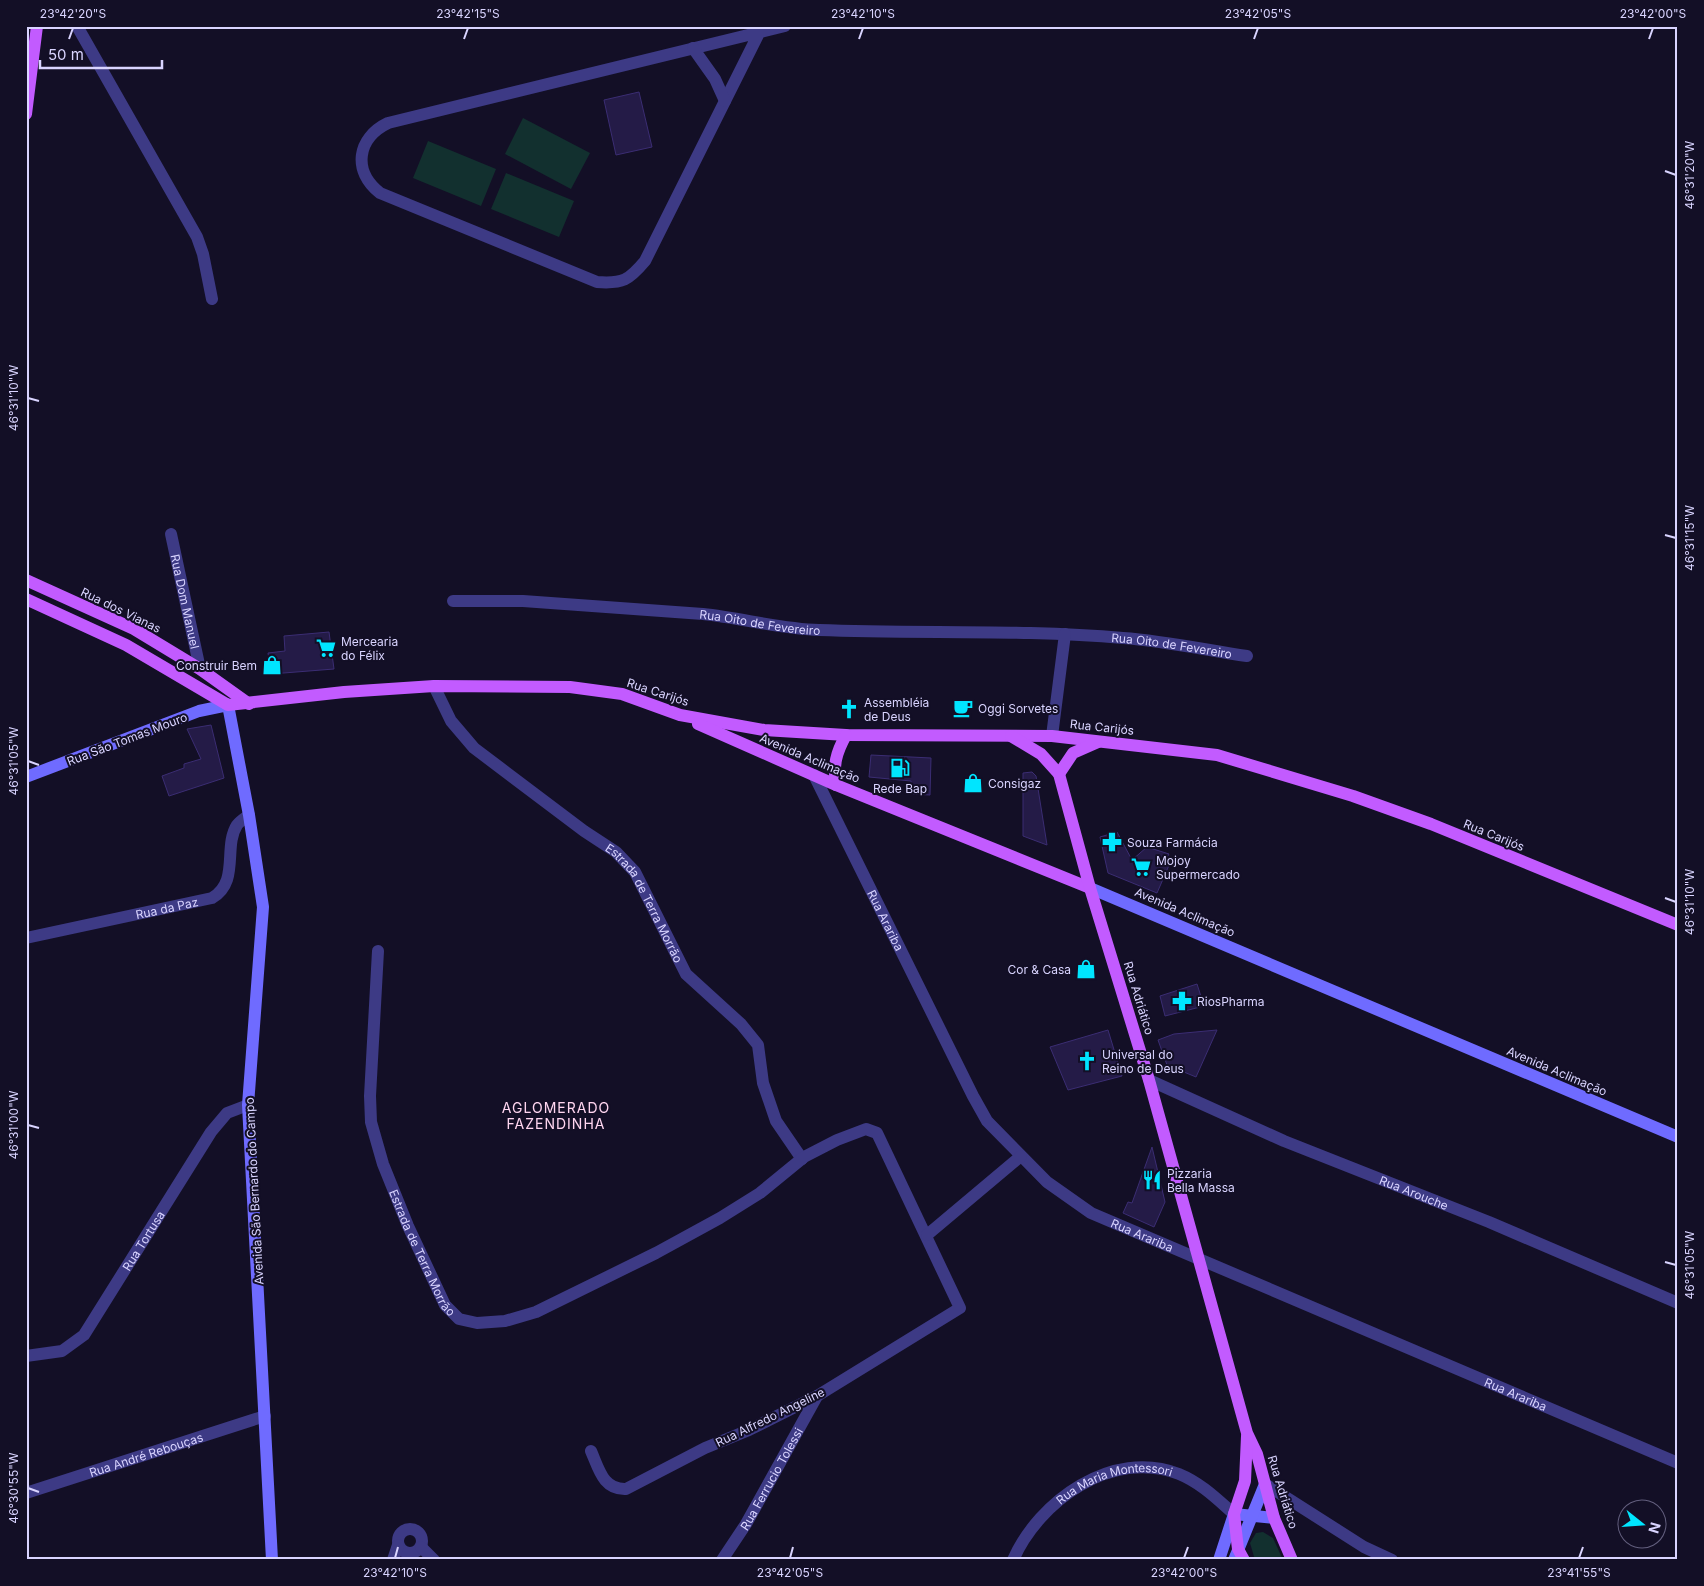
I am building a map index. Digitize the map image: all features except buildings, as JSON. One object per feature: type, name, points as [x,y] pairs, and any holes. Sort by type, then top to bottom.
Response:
[{"type":"main road","points":[[26,114],[37,26]]},
{"type":"main road","name":"Rua dos Vianas","points":[[26,580],[134,629],[200,669],[249,704]]},
{"type":"main road","points":[[26,599],[126,644],[228,705]]},
{"type":"main road","name":"Rua Carijós","points":[[228,705],[344,692],[434,686],[594,689],[622,694],[680,715],[764,730],[846,735],[1052,736],[1103,740],[1217,755],[1353,796],[1431,824],[1678,925]]},
{"type":"main road","name":"Avenida Aclimação","points":[[680,715],[836,785],[1090,888]]},
{"type":"main road","points":[[836,785],[835,758],[846,735]]},
{"type":"main road","name":"Rua Adriático","points":[[1010,736],[1041,754],[1059,774],[1090,888],[1149,1080],[1247,1433],[1258,1454],[1274,1518],[1292,1560]]},
{"type":"main road","points":[[1059,774],[1073,753],[1103,740]]},
{"type":"main road","name":"Rua Adriático","points":[[1239,1556],[1234,1514],[1245,1481],[1247,1433]]},
{"type":"street","points":[[78,26],[197,237],[203,254],[212,299]]},
{"type":"street","points":[[760,32],[645,261],[626,280],[614,283],[597,282],[380,193],[365,177],[363,151],[367,140],[375,129],[388,123],[693,48],[785,26]]},
{"type":"street","points":[[693,48],[715,79],[725,100]]},
{"type":"street","name":"Rua Dom Manuel","points":[[171,534],[200,669]]},
{"type":"street","name":"Rua Oito de Fevereiro","points":[[453,601],[523,601],[703,614],[733,617],[780,627],[819,630],[1065,634],[1125,638],[1247,656]]},
{"type":"street","points":[[1052,736],[1065,634]]},
{"type":"street","name":"Estrada de Terra Morrão","points":[[434,686],[451,722],[474,748],[584,831],[616,852],[635,872],[686,974],[741,1024],[758,1045],[763,1083],[776,1121],[802,1159]]},
{"type":"street","name":"Rua São Tomas Mouro","points":[[26,777],[199,711],[228,705]]},
{"type":"street","name":"Avenida São Bernardo do Campo","points":[[228,705],[249,815],[263,907],[248,1105],[272,1560]]},
{"type":"street","name":"Rua Arariba","points":[[814,775],[987,1121],[1047,1182],[1091,1213],[1678,1463]]},
{"type":"street","name":"Rua da Paz","points":[[26,938],[212,898],[220,893],[226,881],[236,826],[249,815]]},
{"type":"street","name":"Avenida Aclimação","points":[[1090,888],[1678,1137]]},
{"type":"street","name":"Estrada de Terra Morrão","points":[[378,951],[370,1096],[371,1122],[383,1164],[408,1226],[445,1305],[460,1319],[477,1323],[505,1321],[536,1312],[656,1253],[720,1218],[760,1193],[802,1159],[837,1140],[866,1129],[877,1133],[927,1235]]},
{"type":"street","name":"Rua Arouche","points":[[1149,1080],[1284,1141],[1489,1222],[1678,1303]]},
{"type":"street","name":"Rua Tortusa","points":[[26,1356],[62,1351],[84,1335],[211,1132],[227,1113],[248,1105]]},
{"type":"street","points":[[927,1235],[1021,1156]]},
{"type":"street","name":"Rua Alfredo Angeline","points":[[591,1451],[606,1483],[618,1490],[626,1490],[706,1448],[749,1430],[817,1396],[960,1308],[927,1235]]},
{"type":"street","name":"Rua Ferrucio Tolessi","points":[[722,1560],[746,1524],[817,1396]]},
{"type":"street","name":"Rua André Rebouças","points":[[26,1493],[265,1416]]},
{"type":"street","name":"Rua Maria Montessori","points":[[1013,1560],[1021,1542],[1039,1518],[1068,1492],[1112,1472],[1137,1467],[1161,1469],[1178,1474],[1200,1484],[1234,1514]]},
{"type":"street","points":[[1239,1556],[1251,1516],[1265,1484],[1364,1547],[1392,1560]]},
{"type":"street","points":[[1220,1560],[1234,1514],[1274,1518]]},
{"type":"street","points":[[394,1560],[400,1533],[411,1528],[421,1535],[421,1547],[434,1560]]},
{"type":"street","points":[[398,1545],[403,1551],[411,1553],[421,1547]]},
{"type":"green space","points":[[523,118],[590,153],[571,189],[505,154]]},
{"type":"green space","points":[[428,141],[496,169],[481,206],[413,178]]},
{"type":"green space","points":[[506,173],[574,201],[559,237],[491,209]]},
{"type":"green space","points":[[1263,1532],[1273,1538],[1283,1560],[1255,1560],[1250,1543],[1256,1533]]},
{"type":"place","name":"Mercearia do Félix","points":[[326,648]]},
{"type":"place","name":"Construir Bem","points":[[272,665]]},
{"type":"place","name":"Oggi Sorvetes","points":[[963,708]]},
{"type":"place","name":"Assembléia de Deus","points":[[849,709]]},
{"type":"place","name":"Rede Bap","points":[[900,768]]},
{"type":"place","name":"Consigaz","points":[[973,783]]},
{"type":"place","name":"Souza Farmácia","points":[[1112,842]]},
{"type":"place","name":"Mojoy Supermercado","points":[[1141,867]]},
{"type":"place","name":"Cor & Casa","points":[[1086,969]]},
{"type":"place","name":"RiosPharma","points":[[1182,1001]]},
{"type":"place","name":"Universal do Reino de Deus","points":[[1087,1061]]},
{"type":"place","name":"Pizzaria Bella Massa","points":[[1152,1180]]},
{"type":"district","name":"AGLOMERADO FAZENDINHA","points":[[556,1116]]}]
